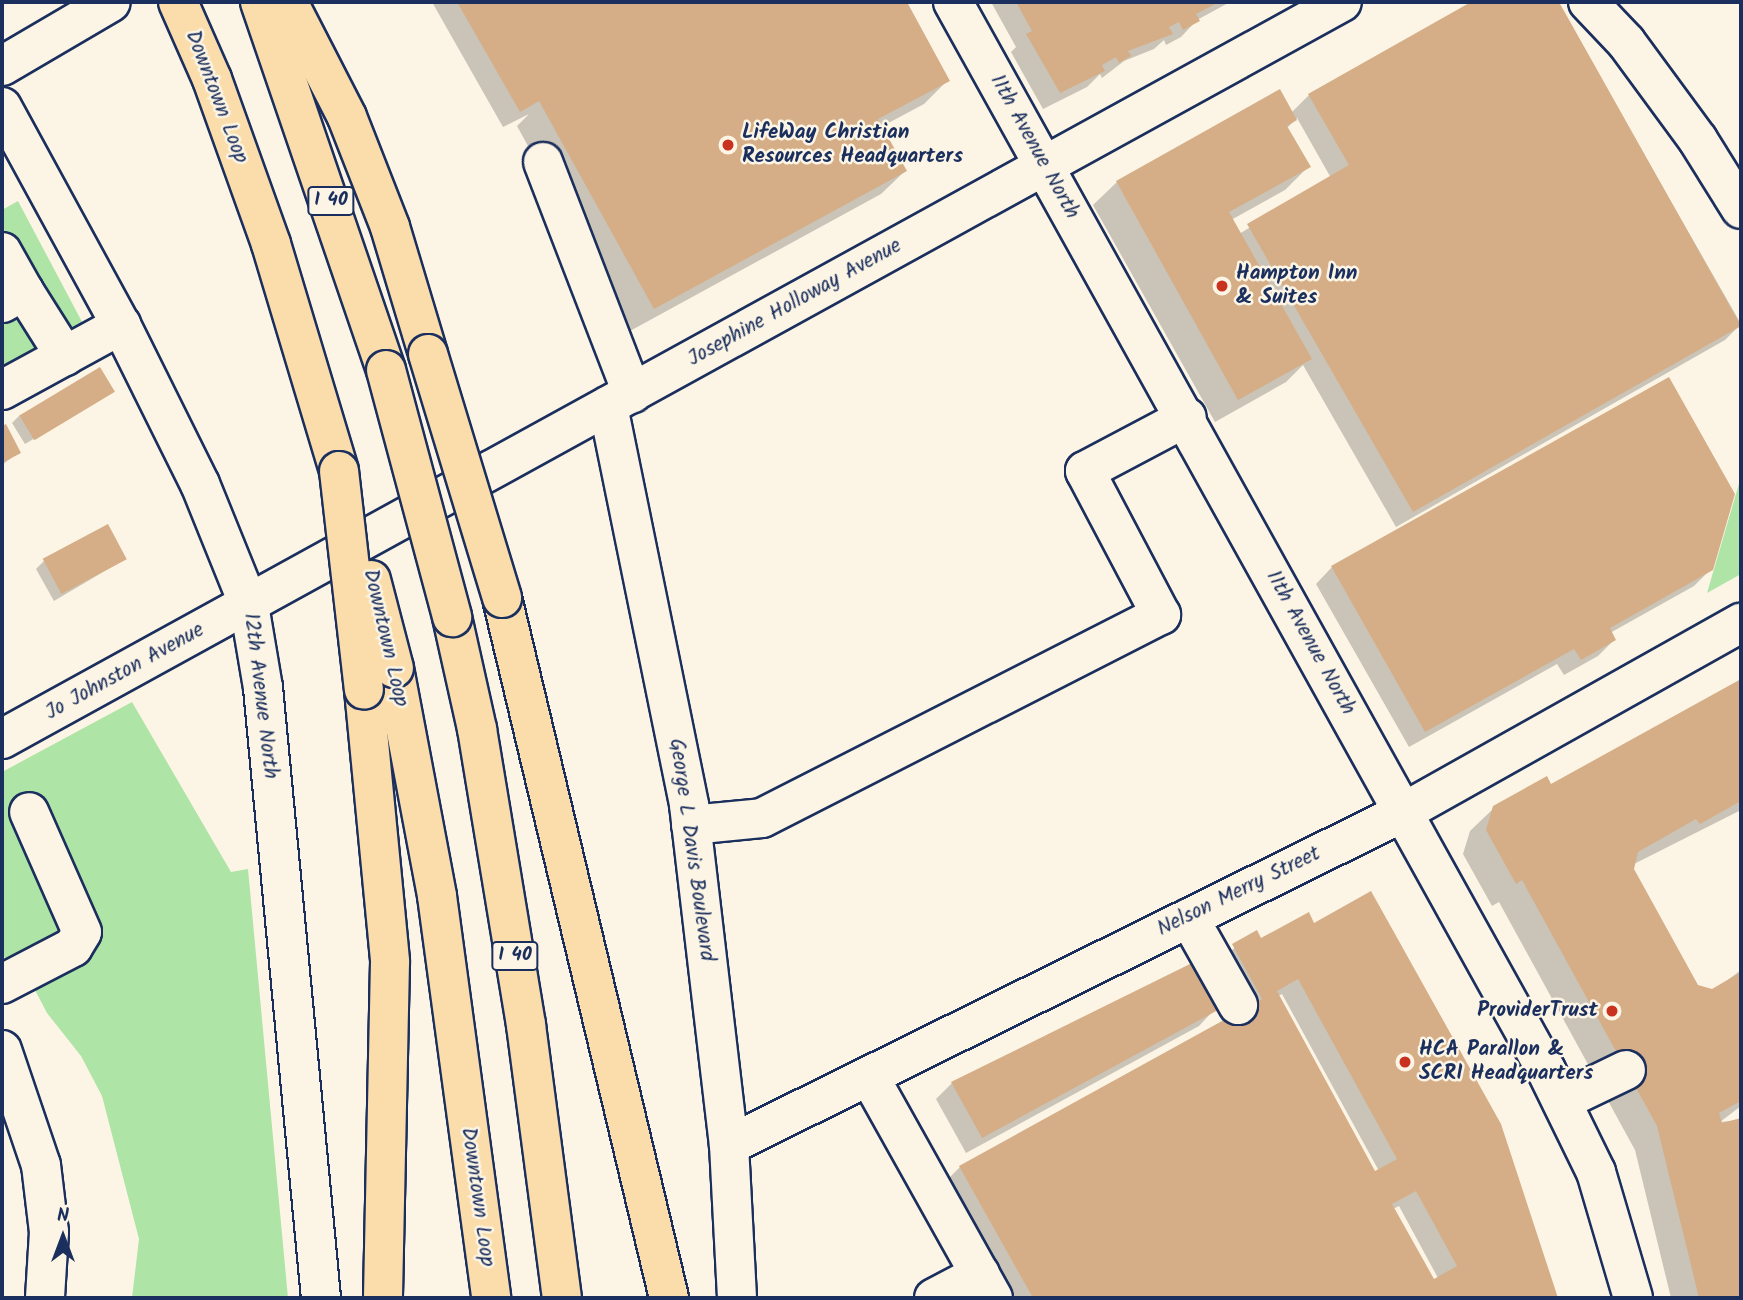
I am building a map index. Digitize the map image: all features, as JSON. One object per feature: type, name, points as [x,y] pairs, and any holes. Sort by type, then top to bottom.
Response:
[{"type":"highway","name":"Downtown Loop","points":[[178,2],[212,79],[315,381],[338,471],[379,679],[437,896],[491,1298]]},
{"type":"highway","points":[[281,16],[346,117],[390,227],[502,598],[669,1298]]},
{"type":"highway","name":"I 40","points":[[281,16],[386,370],[452,617],[477,729],[526,1025],[562,1298]]},
{"type":"highway","points":[[379,679],[390,962],[383,1298]]},
{"type":"street","points":[[2,66],[111,2]]},
{"type":"street","name":"11th Avenue North","points":[[953,2],[1182,410],[1562,1101],[1596,1172],[1633,1298]]},
{"type":"street","name":"Josephine Holloway Avenue","points":[[248,605],[1342,2]]},
{"type":"street","points":[[1588,2],[1626,43],[1698,139],[1741,209]]},
{"type":"street","name":"12th Avenue North","points":[[2,107],[121,325],[200,484],[248,605],[263,688],[321,1298]]},
{"type":"street","name":"George L Davis Boulevard","points":[[542,162],[620,400],[690,815],[729,1145],[737,1298]]},
{"type":"street","points":[[2,252],[13,297],[65,356]]},
{"type":"street","points":[[2,390],[121,325]]},
{"type":"street","points":[[690,815],[762,818],[781,805],[1161,615],[1081,462],[1182,410]]},
{"type":"street","name":"Jo Johnston Avenue","points":[[2,739],[248,605]]},
{"type":"street","name":"Nelson Merry Street","points":[[729,1145],[1402,813],[1741,624]]},
{"type":"street","points":[[2,984],[73,947],[82,932],[29,812]]},
{"type":"street","points":[[1189,918],[1238,1005]]},
{"type":"street","points":[[2,1050],[41,1165],[49,1232],[45,1298]]},
{"type":"street","points":[[1562,1101],[1626,1070]]},
{"type":"street","points":[[869,1076],[985,1291],[934,1298]]},
{"type":"green space","points":[[18,201],[89,335],[2,381],[2,210]]},
{"type":"green space","points":[[1741,477],[1741,574],[1707,593]]},
{"type":"green space","points":[[132,702],[231,872],[248,869],[288,1298],[132,1298],[139,1239],[102,1096],[81,1056],[47,1013],[20,961],[2,957],[2,772]]},
{"type":"building","name":"LifeWay Christian Resources Headquarters","points":[[457,2],[907,2],[950,81],[878,119],[907,171],[654,309],[539,101],[520,112]]},
{"type":"building","points":[[1016,2],[1219,2],[1196,14],[1200,21],[1183,30],[1179,22],[1169,27],[1173,34],[1128,51],[1131,56],[1119,63],[1116,57],[1102,65],[1105,71],[1060,93],[1026,34],[1032,31]]},
{"type":"building","points":[[1471,2],[1559,2],[1741,326],[1413,512],[1247,224],[1349,165],[1308,94]]},
{"type":"building","name":"Hampton Inn & Suites","points":[[1280,89],[1297,120],[1287,126],[1311,167],[1229,212],[1312,359],[1238,400],[1116,181]]},
{"type":"building","points":[[100,367],[115,392],[34,440],[19,415]]},
{"type":"building","points":[[1669,377],[1735,494],[1713,570],[1610,628],[1616,640],[1581,660],[1574,649],[1425,732],[1331,566]]},
{"type":"building","points":[[6,424],[21,453],[2,463],[2,426]]},
{"type":"building","points":[[108,524],[127,559],[61,594],[43,559]]},
{"type":"building","points":[[1741,679],[1741,801],[1700,824],[1696,819],[1638,852],[1634,869],[1698,985],[1712,989],[1741,972],[1741,1101],[1719,1113],[1722,1123],[1741,1118],[1741,1298],[1699,1298],[1657,1126],[1522,880],[1516,884],[1486,830],[1493,806],[1547,776],[1551,784]]},
{"type":"building","points":[[1371,891],[1501,1124],[1558,1298],[1033,1298],[959,1166],[1262,999],[1232,944],[1257,930],[1261,938],[1309,912],[1314,923]],"holes":[[[1298,979],[1397,1159],[1375,1171],[1277,991]],[[1416,1191],[1457,1266],[1434,1279],[1392,1204]]]},
{"type":"building","points":[[1192,963],[1218,1010],[982,1138],[951,1082]]},
{"type":"place","name":"LifeWay Christian Resources Headquarters","points":[[728,145]]},
{"type":"place","name":"Hampton Inn & Suites","points":[[1222,286]]},
{"type":"place","name":"ProviderTrust","points":[[1612,1011]]},
{"type":"place","name":"HCA Parallon & SCRI Headquarters","points":[[1405,1062]]}]
